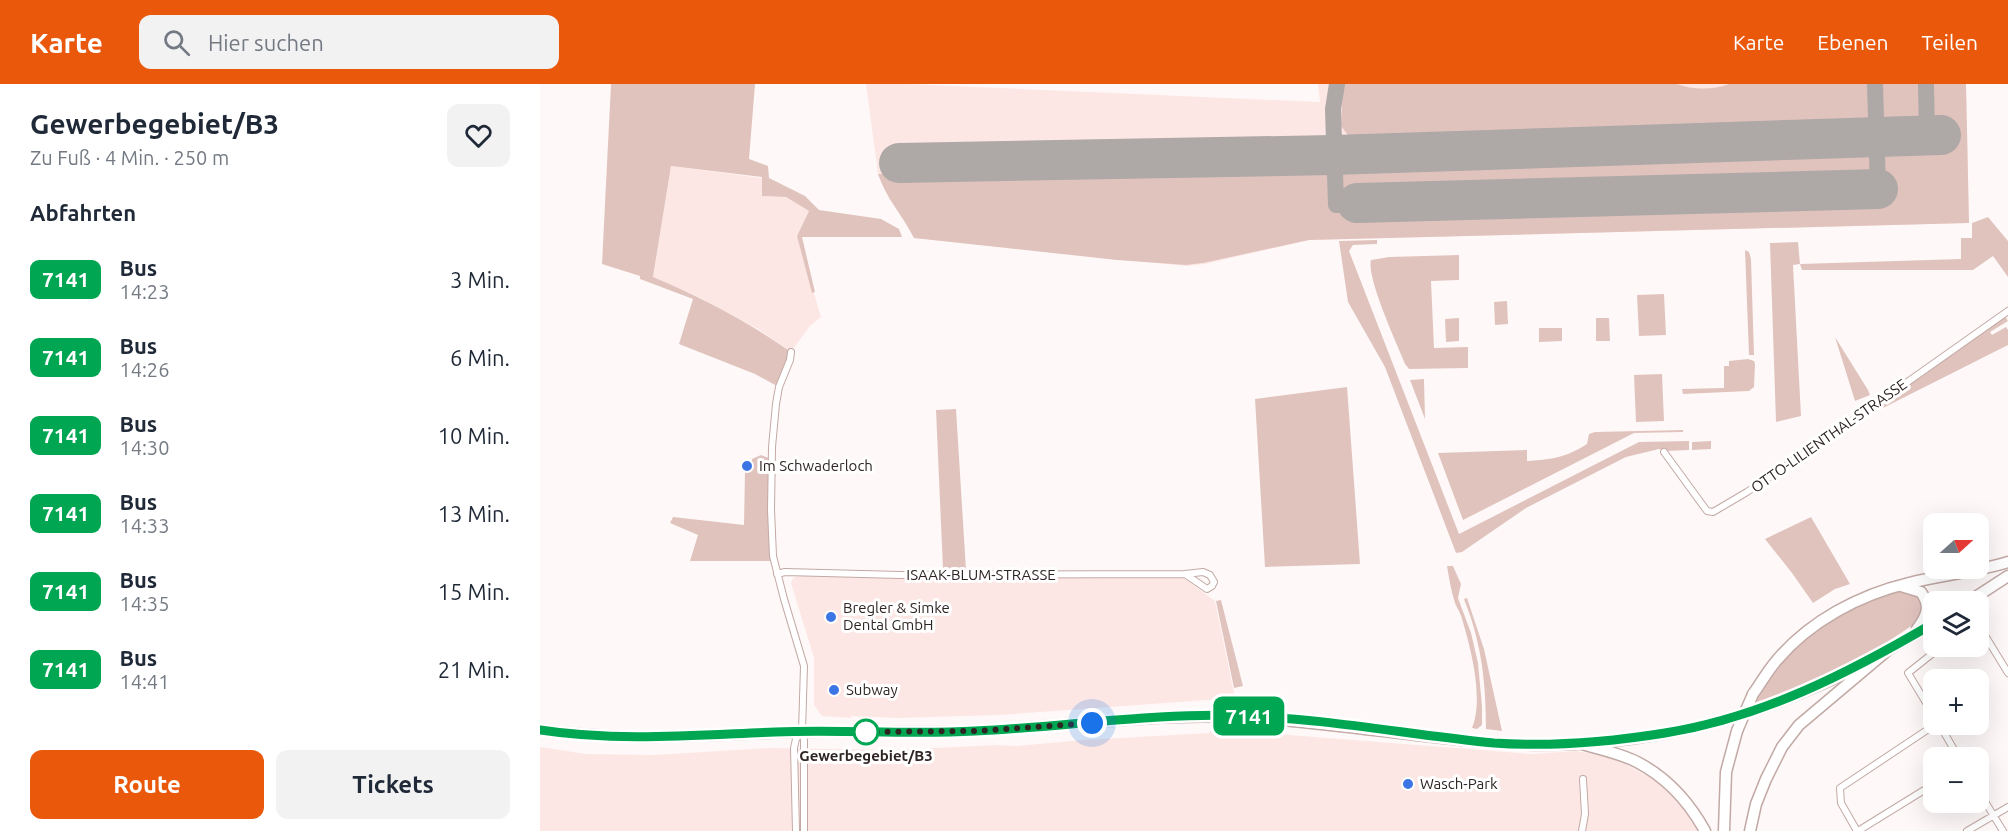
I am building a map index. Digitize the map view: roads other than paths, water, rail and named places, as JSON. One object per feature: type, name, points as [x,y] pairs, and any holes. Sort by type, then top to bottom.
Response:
[{"type":"main road","points":[[1724,831],[1726,772],[1737,731],[1753,694],[1776,661],[1810,629],[1854,602],[1899,586],[1976,572],[2008,562]]},
{"type":"main road","points":[[1985,591],[2008,576]]},
{"type":"main road","points":[[1899,586],[1920,592],[1927,603],[1926,617],[1914,634]]},
{"type":"main road","points":[[540,730],[586,735],[629,736],[802,731],[936,733],[1177,717],[1246,716],[1501,743],[1579,743],[1667,733],[1751,712],[1805,692],[1888,650],[1923,629]]},
{"type":"main road","points":[[1750,831],[1760,796],[1782,747],[1799,725],[1888,650]]},
{"type":"main road","points":[[1579,743],[1636,761],[1658,775],[1675,788],[1692,808],[1705,831]]},
{"type":"street","name":"OTTO-LILIENTHAL-STRASSE","points":[[1664,452],[1707,510],[1713,512],[1839,430],[2008,311]]},
{"type":"street","points":[[790,352],[787,369],[779,387],[772,447],[773,556],[804,666],[802,731],[804,740],[804,831]]},
{"type":"street","name":"ISAAK-BLUM-STRASSE","points":[[777,574],[816,572],[901,575],[1185,574]]},
{"type":"street","points":[[1989,642],[2008,673]]},
{"type":"street","points":[[1923,698],[1908,673],[1928,657]]},
{"type":"street","points":[[796,831],[794,748],[796,739],[802,731]]},
{"type":"street","points":[[1923,733],[1840,788],[1841,803],[1858,831],[1923,791]]},
{"type":"street","points":[[1582,831],[1585,814],[1583,779]]},
{"type":"street","points":[[1989,807],[2003,831]]},
{"type":"street","points":[[1967,831],[2008,807]]},
{"type":"place","name":"Im Schwaderloch","points":[[747,466]]},
{"type":"place","name":"Bregler & Simke Dental GmbH","points":[[831,617]]},
{"type":"place","name":"Subway","points":[[834,690]]},
{"type":"place","name":"Gewerbegebiet/B3","points":[[866,732]]},
{"type":"place","name":"Wasch-Park","points":[[1408,784]]}]
